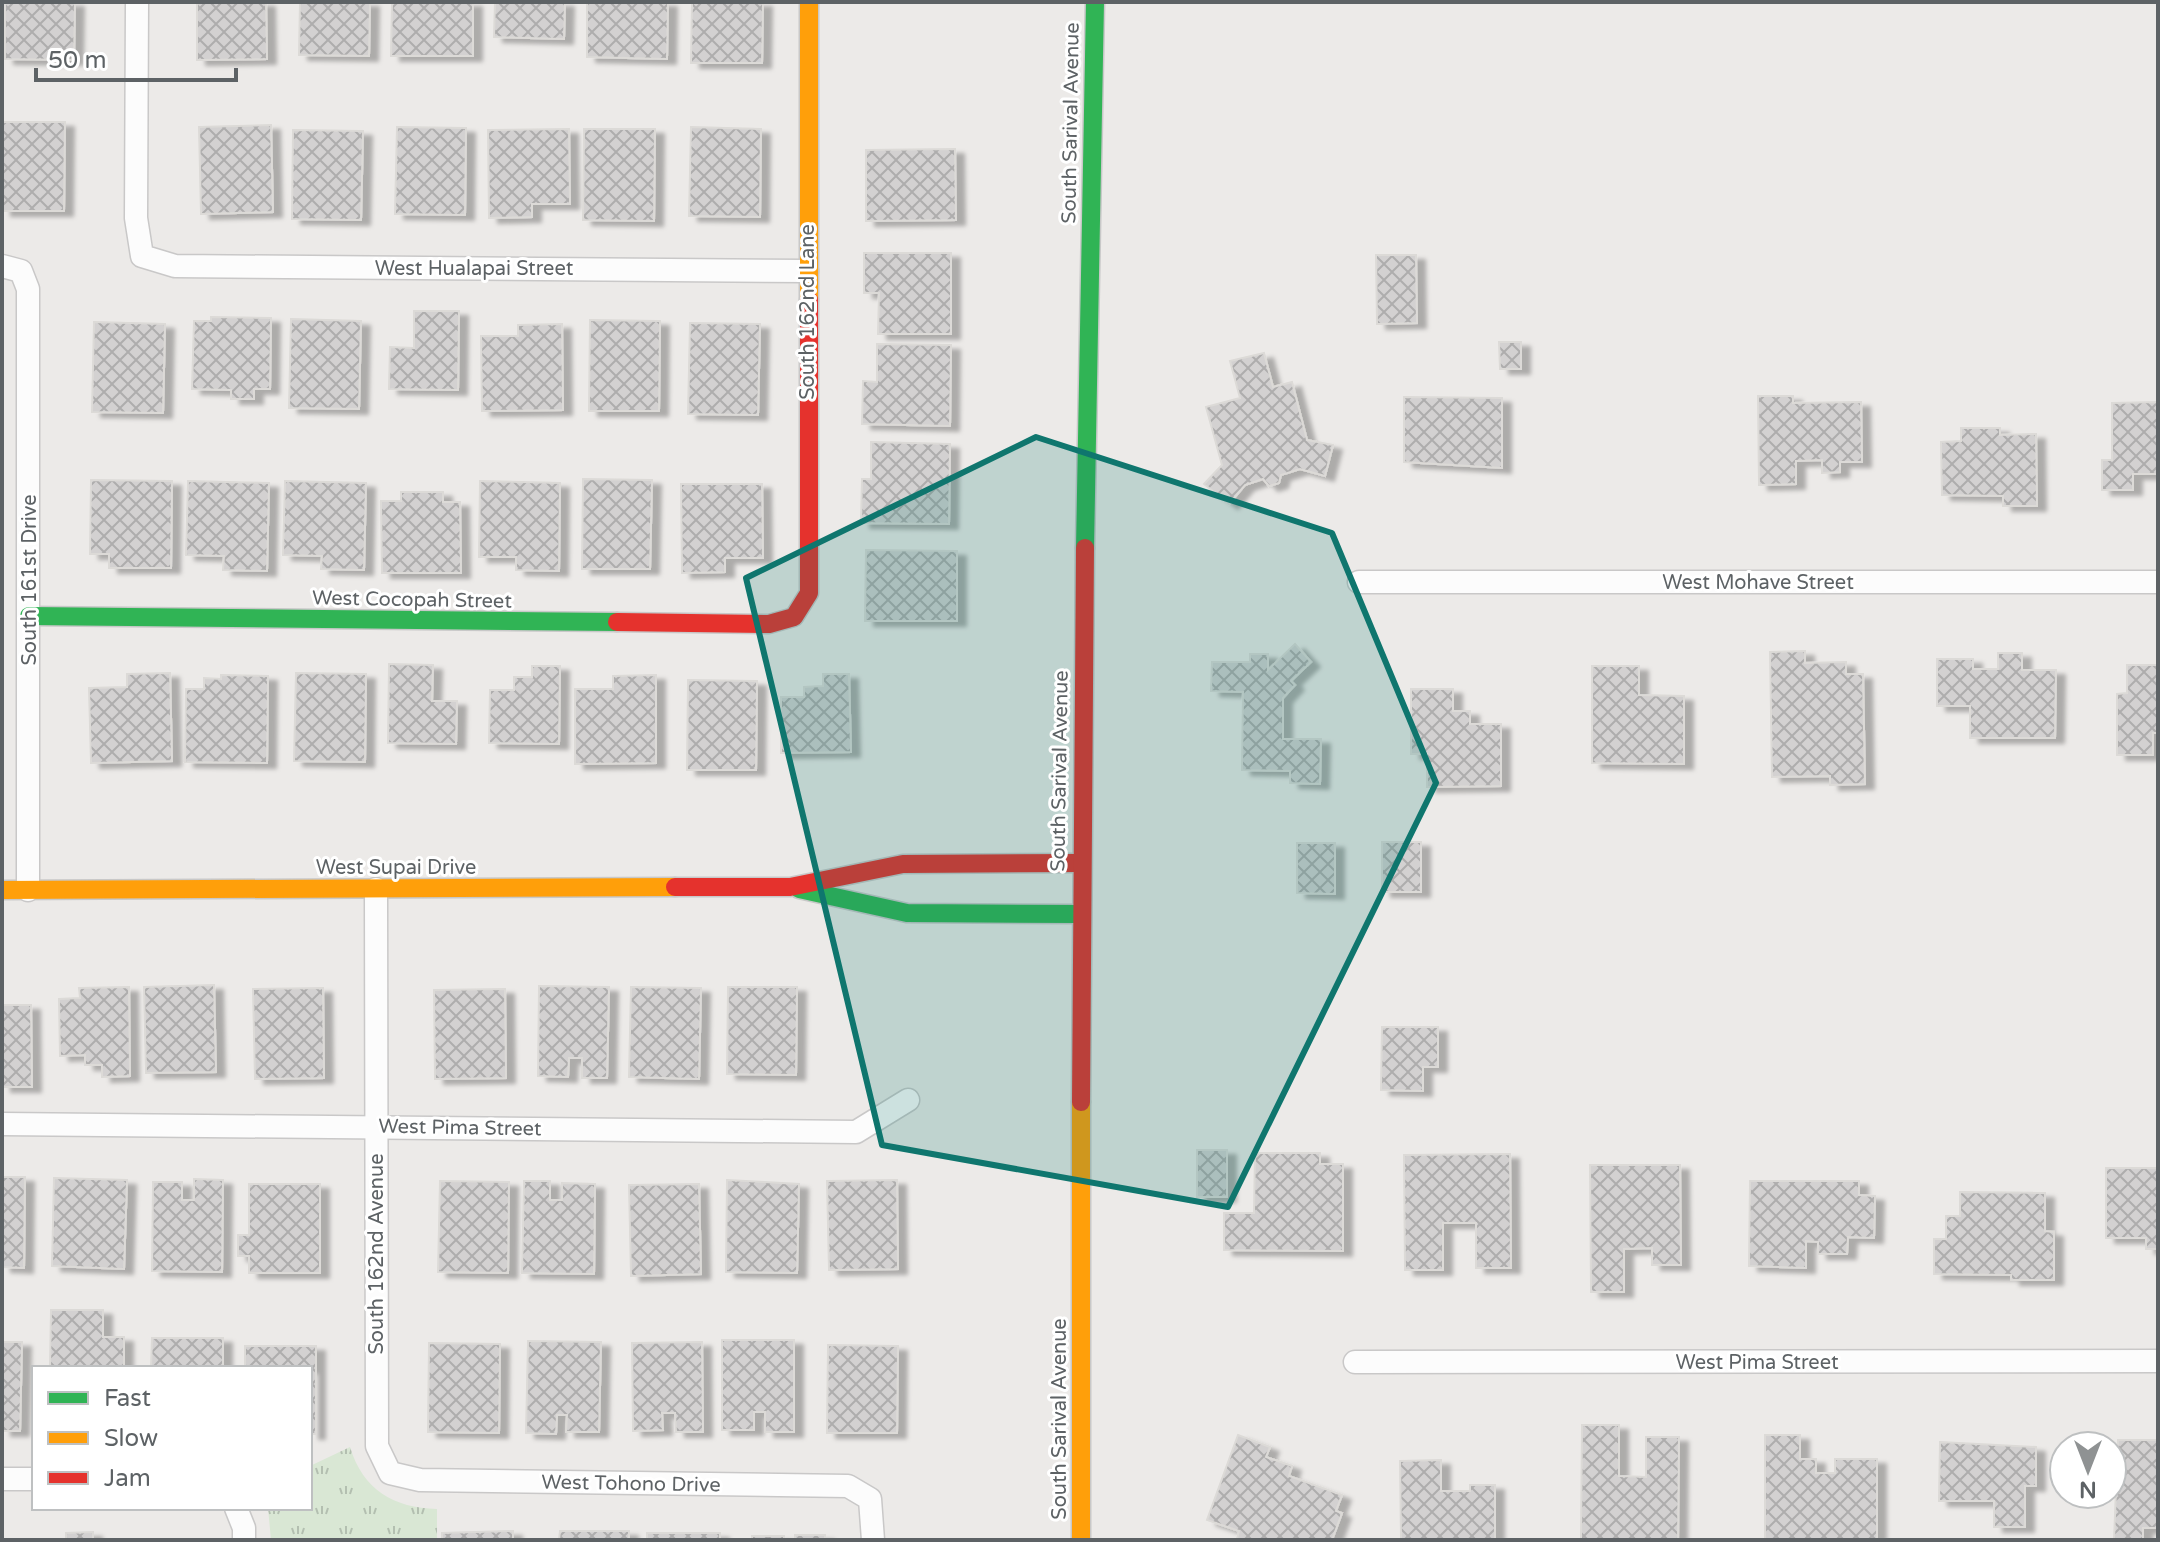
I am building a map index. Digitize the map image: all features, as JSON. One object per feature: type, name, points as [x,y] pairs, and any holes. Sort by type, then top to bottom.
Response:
[{"type":"street","name":"West Hualapai Street","points":[[137,2],[136,218],[142,256],[175,266],[807,271]]},
{"type":"street","name":"South 162nd Lane","points":[[794,617],[809,593],[809,2]]},
{"type":"street","name":"South Sarival Avenue","points":[[1081,1540],[1080,863],[1095,2]]},
{"type":"street","name":"South 161st Drive","points":[[11,268],[28,289],[28,890]]},
{"type":"street","name":"West Mohave Street","points":[[1359,582],[2158,582]]},
{"type":"street","name":"West Cocopah Street","points":[[29,616],[769,624],[794,617]]},
{"type":"street","name":"West Supai Drive","points":[[2,890],[790,887],[903,864],[1080,863]]},
{"type":"street","name":"West Supai Drive","points":[[790,887],[907,913],[1080,914]]},
{"type":"street","name":"South 162nd Avenue","points":[[376,889],[377,1446],[390,1473]]},
{"type":"street","name":"West Pima Street","points":[[2,1124],[856,1132],[908,1100]]},
{"type":"street","name":"West Pima Street","points":[[1355,1362],[2158,1361]]},
{"type":"street","name":"West Tohono Drive","points":[[390,1473],[420,1480],[848,1486],[870,1499],[873,1540]]},
{"type":"street","points":[[2,1479],[32,1479]]},
{"type":"street","points":[[237,1510],[244,1528],[244,1540]]},
{"type":"highlighted area","points":[[1036,437],[1332,533],[1436,783],[1228,1207],[882,1145],[746,578]]},
{"type":"green space","points":[[350,1447],[363,1475],[382,1494],[407,1505],[437,1509],[437,1540],[271,1540],[268,1510],[312,1510],[312,1465]]},
{"type":"building","points":[[5,2],[75,2],[74,60],[5,59]]},
{"type":"building","points":[[197,2],[266,2],[267,59],[197,60]]},
{"type":"building","points":[[300,2],[370,2],[369,56],[299,55]]},
{"type":"building","points":[[392,2],[473,2],[473,56],[391,56]]},
{"type":"building","points":[[495,2],[565,2],[564,39],[494,37]]},
{"type":"building","points":[[587,2],[668,2],[667,59],[587,57]]},
{"type":"building","points":[[692,2],[763,2],[762,63],[691,63]]},
{"type":"building","points":[[2,122],[65,122],[64,211],[2,211]]},
{"type":"building","points":[[271,125],[273,212],[201,214],[199,127]]},
{"type":"building","points":[[397,127],[466,128],[465,215],[395,214]]},
{"type":"building","points":[[691,127],[761,129],[760,217],[689,216]]},
{"type":"building","points":[[569,129],[570,204],[532,204],[532,217],[489,218],[488,130]]},
{"type":"building","points":[[584,129],[655,129],[654,221],[583,220]]},
{"type":"building","points":[[293,130],[363,131],[361,220],[292,219]]},
{"type":"building","points":[[955,149],[956,220],[866,221],[866,150]]},
{"type":"building","points":[[864,253],[951,253],[951,334],[878,334],[879,293],[864,293]]},
{"type":"building","points":[[1376,255],[1416,255],[1417,323],[1377,324]]},
{"type":"building","points":[[414,311],[459,311],[458,390],[389,389],[390,347],[414,348]]},
{"type":"building","points":[[211,317],[271,318],[270,389],[254,389],[254,399],[231,399],[231,390],[192,389],[194,321],[211,321]]},
{"type":"building","points":[[291,319],[361,321],[359,409],[289,408]]},
{"type":"building","points":[[590,320],[660,321],[659,411],[589,411]]},
{"type":"building","points":[[94,322],[165,324],[163,413],[92,412]]},
{"type":"building","points":[[690,323],[760,324],[758,415],[688,414]]},
{"type":"building","points":[[562,324],[563,410],[482,411],[481,336],[518,336],[518,325]]},
{"type":"building","points":[[1499,342],[1521,342],[1521,369],[1500,369]]},
{"type":"building","points":[[877,344],[951,345],[950,426],[862,424],[863,381],[877,382]]},
{"type":"building","points":[[1264,353],[1273,387],[1292,382],[1307,440],[1333,445],[1325,476],[1300,469],[1281,475],[1279,483],[1269,486],[1263,479],[1245,485],[1229,504],[1204,484],[1222,465],[1206,407],[1240,398],[1230,361]]},
{"type":"building","points":[[1758,396],[1793,396],[1793,403],[1861,402],[1862,462],[1840,462],[1840,472],[1822,473],[1822,460],[1796,461],[1796,484],[1759,485]]},
{"type":"building","points":[[1404,397],[1502,398],[1502,468],[1404,462]]},
{"type":"building","points":[[2158,402],[2158,474],[2133,474],[2133,490],[2102,490],[2102,460],[2112,460],[2112,403]]},
{"type":"building","points":[[1961,428],[2000,428],[2000,435],[2036,434],[2037,506],[2003,506],[2003,496],[1942,495],[1941,442],[1961,441]]},
{"type":"building","points":[[871,442],[950,444],[949,524],[861,523],[862,479],[871,479]]},
{"type":"building","points":[[583,479],[652,480],[650,569],[582,569]]},
{"type":"building","points":[[91,480],[172,481],[171,568],[109,568],[109,554],[90,554]]},
{"type":"building","points":[[188,481],[269,483],[267,571],[223,570],[224,556],[186,555]]},
{"type":"building","points":[[285,481],[366,483],[364,570],[321,569],[322,556],[283,555]]},
{"type":"building","points":[[480,481],[560,483],[559,571],[516,570],[516,557],[479,557]]},
{"type":"building","points":[[681,484],[762,484],[763,558],[725,558],[725,572],[682,573]]},
{"type":"building","points":[[401,492],[443,492],[443,502],[460,502],[461,573],[382,573],[381,501],[401,501]]},
{"type":"building","points":[[866,550],[957,551],[957,621],[865,621]]},
{"type":"building","points":[[1295,644],[1311,662],[1291,681],[1295,685],[1283,698],[1283,739],[1321,739],[1320,784],[1290,783],[1290,771],[1242,770],[1243,692],[1211,691],[1212,662],[1250,662],[1250,654],[1268,654],[1268,670]]},
{"type":"building","points":[[1805,651],[1805,663],[1846,662],[1846,674],[1863,674],[1865,784],[1830,785],[1830,776],[1772,777],[1770,652]]},
{"type":"building","points":[[1998,653],[2022,653],[2022,670],[2056,670],[2055,738],[1970,738],[1970,706],[1937,706],[1937,659],[1973,659],[1973,669],[1998,669]]},
{"type":"building","points":[[389,664],[433,665],[432,701],[457,701],[456,744],[388,743]]},
{"type":"building","points":[[2127,665],[2158,665],[2158,733],[2153,733],[2153,755],[2117,755],[2117,694],[2127,693]]},
{"type":"building","points":[[532,666],[560,666],[559,744],[489,743],[490,690],[514,690],[514,677],[532,677]]},
{"type":"building","points":[[1592,666],[1639,666],[1639,695],[1684,696],[1684,764],[1592,763]]},
{"type":"building","points":[[170,673],[172,761],[91,763],[89,688],[127,687],[127,674]]},
{"type":"building","points":[[296,673],[366,674],[365,762],[294,761]]},
{"type":"building","points":[[823,674],[849,674],[851,752],[781,753],[781,697],[804,697],[804,687],[823,686]]},
{"type":"building","points":[[221,675],[268,676],[267,763],[185,762],[186,689],[204,689],[204,678],[221,679]]},
{"type":"building","points":[[656,675],[656,763],[575,764],[575,689],[613,689],[613,676]]},
{"type":"building","points":[[688,680],[757,681],[756,770],[687,770]]},
{"type":"building","points":[[1411,689],[1453,689],[1453,711],[1470,711],[1470,724],[1501,724],[1501,786],[1427,787],[1427,754],[1411,754]]},
{"type":"building","points":[[1382,842],[1421,842],[1421,892],[1382,892]]},
{"type":"building","points":[[1297,843],[1335,843],[1335,894],[1297,893]]},
{"type":"building","points":[[214,985],[216,1072],[146,1073],[144,987]]},
{"type":"building","points":[[539,986],[609,987],[607,1078],[582,1078],[582,1058],[569,1058],[568,1077],[538,1076]]},
{"type":"building","points":[[129,987],[130,1076],[102,1077],[102,1065],[85,1065],[85,1055],[60,1056],[59,999],[80,998],[79,988]]},
{"type":"building","points":[[631,987],[701,988],[699,1079],[629,1077]]},
{"type":"building","points":[[728,987],[797,987],[796,1075],[727,1074]]},
{"type":"building","points":[[323,988],[324,1078],[255,1079],[253,989]]},
{"type":"building","points":[[505,989],[506,1078],[435,1079],[434,990]]},
{"type":"building","points":[[2,1005],[31,1005],[32,1087],[2,1087]]},
{"type":"building","points":[[1382,1027],[1438,1027],[1438,1067],[1423,1067],[1423,1091],[1381,1090]]},
{"type":"building","points":[[1197,1150],[1227,1150],[1227,1197],[1197,1197]]},
{"type":"building","points":[[1255,1153],[1320,1153],[1320,1164],[1343,1164],[1343,1251],[1224,1250],[1224,1213],[1254,1213]]},
{"type":"building","points":[[1510,1154],[1511,1268],[1476,1268],[1476,1223],[1443,1223],[1443,1270],[1405,1270],[1404,1155]]},
{"type":"building","points":[[1590,1165],[1680,1165],[1681,1265],[1652,1265],[1652,1248],[1624,1249],[1624,1292],[1591,1292]]},
{"type":"building","points":[[2106,1168],[2158,1168],[2158,1249],[2146,1249],[2146,1238],[2106,1238]]},
{"type":"building","points":[[2,1177],[25,1177],[24,1268],[2,1267]]},
{"type":"building","points":[[54,1178],[127,1180],[124,1269],[52,1266]]},
{"type":"building","points":[[194,1179],[223,1180],[222,1272],[152,1271],[153,1182],[182,1182],[182,1200],[194,1200]]},
{"type":"building","points":[[727,1180],[799,1184],[797,1273],[726,1272]]},
{"type":"building","points":[[897,1180],[898,1269],[829,1270],[827,1181]]},
{"type":"building","points":[[440,1181],[509,1182],[508,1273],[438,1272]]},
{"type":"building","points":[[524,1181],[550,1181],[550,1200],[562,1200],[562,1183],[595,1184],[594,1274],[522,1273]]},
{"type":"building","points":[[1750,1181],[1859,1181],[1859,1195],[1875,1196],[1874,1238],[1848,1237],[1847,1254],[1818,1254],[1818,1242],[1806,1241],[1806,1268],[1749,1266]]},
{"type":"building","points":[[249,1184],[320,1184],[320,1273],[249,1273],[249,1256],[238,1256],[238,1235],[249,1235]]},
{"type":"building","points":[[699,1184],[701,1274],[631,1276],[629,1185]]},
{"type":"building","points":[[1960,1192],[2045,1193],[2045,1231],[2054,1232],[2054,1280],[2011,1280],[2011,1275],[1934,1274],[1934,1239],[1946,1239],[1946,1216],[1960,1216]]},
{"type":"building","points":[[51,1310],[103,1310],[103,1337],[124,1337],[124,1366],[50,1366]]},
{"type":"building","points":[[152,1338],[223,1338],[223,1366],[151,1366]]},
{"type":"building","points":[[722,1340],[794,1340],[794,1432],[765,1432],[765,1412],[754,1412],[754,1430],[722,1430]]},
{"type":"building","points":[[528,1341],[601,1342],[599,1432],[566,1432],[567,1415],[557,1415],[556,1434],[526,1433]]},
{"type":"building","points":[[2,1342],[22,1342],[20,1431],[2,1431]]},
{"type":"building","points":[[702,1342],[703,1432],[676,1432],[675,1413],[662,1413],[663,1430],[633,1431],[632,1343]]},
{"type":"building","points":[[429,1343],[500,1344],[499,1433],[428,1432]]},
{"type":"building","points":[[828,1345],[898,1346],[897,1433],[827,1433]]},
{"type":"building","points":[[245,1346],[316,1346],[316,1434],[312,1434],[312,1366],[245,1366]]},
{"type":"building","points":[[1582,1425],[1619,1425],[1619,1476],[1646,1477],[1646,1437],[1679,1437],[1678,1540],[1581,1540]]},
{"type":"building","points":[[1238,1435],[1270,1447],[1266,1457],[1292,1466],[1289,1476],[1342,1495],[1336,1511],[1342,1513],[1332,1540],[1240,1540],[1237,1539],[1239,1531],[1207,1520]]},
{"type":"building","points":[[1765,1435],[1800,1435],[1800,1459],[1816,1459],[1816,1473],[1835,1473],[1835,1459],[1877,1459],[1877,1540],[1765,1540]]},
{"type":"building","points":[[2128,1440],[2158,1440],[2158,1528],[2143,1528],[2143,1540],[2114,1540],[2115,1510],[2128,1510]]},
{"type":"building","points":[[1940,1442],[2036,1447],[2036,1486],[2025,1486],[2025,1527],[1994,1527],[1994,1501],[1939,1501]]},
{"type":"building","points":[[1441,1460],[1441,1491],[1470,1491],[1470,1485],[1495,1485],[1495,1540],[1401,1540],[1400,1461]]},
{"type":"building","points":[[513,1531],[513,1540],[442,1540],[442,1533]]},
{"type":"building","points":[[560,1531],[629,1531],[629,1540],[559,1540]]},
{"type":"building","points":[[93,1532],[93,1540],[66,1540],[66,1533]]},
{"type":"building","points":[[647,1533],[720,1533],[720,1540],[647,1540]]},
{"type":"building","points":[[795,1535],[825,1535],[825,1540],[795,1540]]},
{"type":"building","points":[[752,1536],[784,1536],[784,1540],[752,1540]]},
{"type":"traffic: fast","points":[[1085,548],[1095,2]]},
{"type":"traffic: fast","points":[[29,616],[617,622]]},
{"type":"traffic: fast","points":[[799,889],[907,913],[1080,914]]},
{"type":"traffic: slow","points":[[809,2],[809,300]]},
{"type":"traffic: slow","points":[[2,890],[675,887]]},
{"type":"traffic: slow","points":[[1081,1102],[1081,1540]]},
{"type":"traffic: jam","points":[[617,622],[769,624],[794,617],[809,593],[809,300]]},
{"type":"traffic: jam","points":[[1081,1102],[1085,548]]},
{"type":"traffic: jam","points":[[675,887],[790,887],[903,864],[1080,863]]}]
